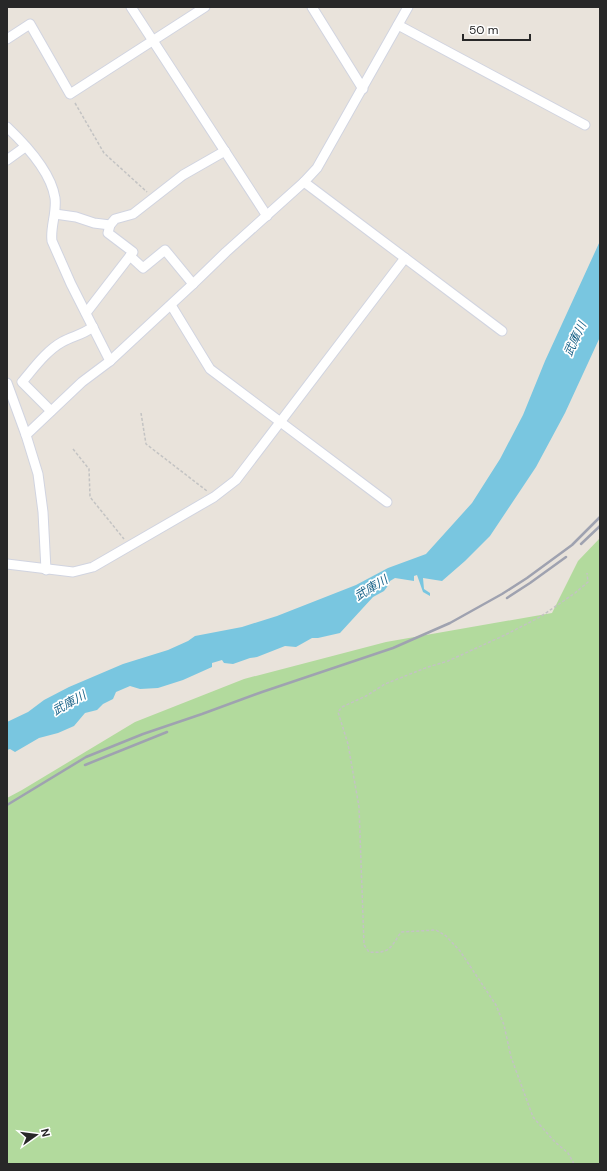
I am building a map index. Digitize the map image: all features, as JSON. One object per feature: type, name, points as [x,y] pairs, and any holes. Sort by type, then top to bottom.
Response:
[{"type":"street","points":[[132,7],[267,216]]},
{"type":"street","points":[[7,39],[30,24],[70,94],[206,7]]},
{"type":"street","points":[[312,7],[363,89]]},
{"type":"street","points":[[26,435],[82,382],[110,360],[193,284],[226,252],[304,182],[317,168],[408,7]]},
{"type":"street","points":[[398,25],[585,125]]},
{"type":"street","points":[[7,127],[37,161],[50,180],[55,198],[55,214],[51,234],[52,241],[71,284],[110,360]]},
{"type":"street","points":[[7,160],[25,147]]},
{"type":"street","points":[[86,313],[133,252],[108,233],[110,226],[115,220],[133,214],[183,175],[225,151]]},
{"type":"street","points":[[304,182],[502,331]]},
{"type":"street","points":[[55,214],[76,217],[110,226]]},
{"type":"street","points":[[130,256],[143,268],[165,250],[193,284]]},
{"type":"street","points":[[7,564],[72,572],[93,567],[214,497],[236,480],[405,258]]},
{"type":"street","points":[[171,304],[210,369],[387,502]]},
{"type":"street","points":[[51,411],[22,382],[42,359],[58,344],[85,333],[93,327]]},
{"type":"street","points":[[7,383],[26,435],[38,474],[43,512],[42,569]]},
{"type":"path","points":[[70,94],[104,153],[153,198]]},
{"type":"path","points":[[141,413],[146,444],[214,497]]},
{"type":"path","points":[[73,449],[89,469],[90,497],[129,546]]},
{"type":"path","points":[[574,1164],[568,1153],[533,1117],[511,1057],[504,1025],[496,1006],[460,951],[446,936],[436,930],[401,932],[388,950],[380,953],[369,952],[364,945],[359,807],[348,744],[338,712],[342,707],[366,696],[385,684],[428,667],[448,661],[506,635],[540,616],[575,593],[588,582],[587,573]]},
{"type":"green space","points":[[600,538],[600,1164],[7,1164],[7,798],[135,722],[244,679],[386,642],[552,613],[578,561]]},
{"type":"water","name":"武庫川","points":[[600,241],[600,337],[565,413],[536,467],[490,536],[442,581],[423,578],[424,589],[430,593],[430,596],[423,592],[417,575],[414,576],[414,581],[395,578],[390,581],[384,591],[373,597],[340,633],[312,638],[296,647],[285,646],[257,657],[233,664],[224,663],[222,660],[212,663],[212,667],[183,680],[158,688],[140,689],[130,686],[116,692],[113,699],[103,704],[97,710],[85,713],[74,726],[58,733],[39,738],[15,752],[10,749],[7,750],[7,722],[28,712],[44,700],[69,687],[123,664],[168,650],[188,641],[195,636],[242,627],[277,616],[356,585],[388,568],[426,554],[472,503],[500,459],[523,415],[545,361]]},
{"type":"railway","points":[[7,805],[86,757],[143,734],[393,648],[450,623],[527,578],[572,545],[600,517]]},
{"type":"railway","points":[[581,544],[600,526]]},
{"type":"railway","points":[[507,598],[566,557]]},
{"type":"railway","points":[[85,765],[167,732]]}]
